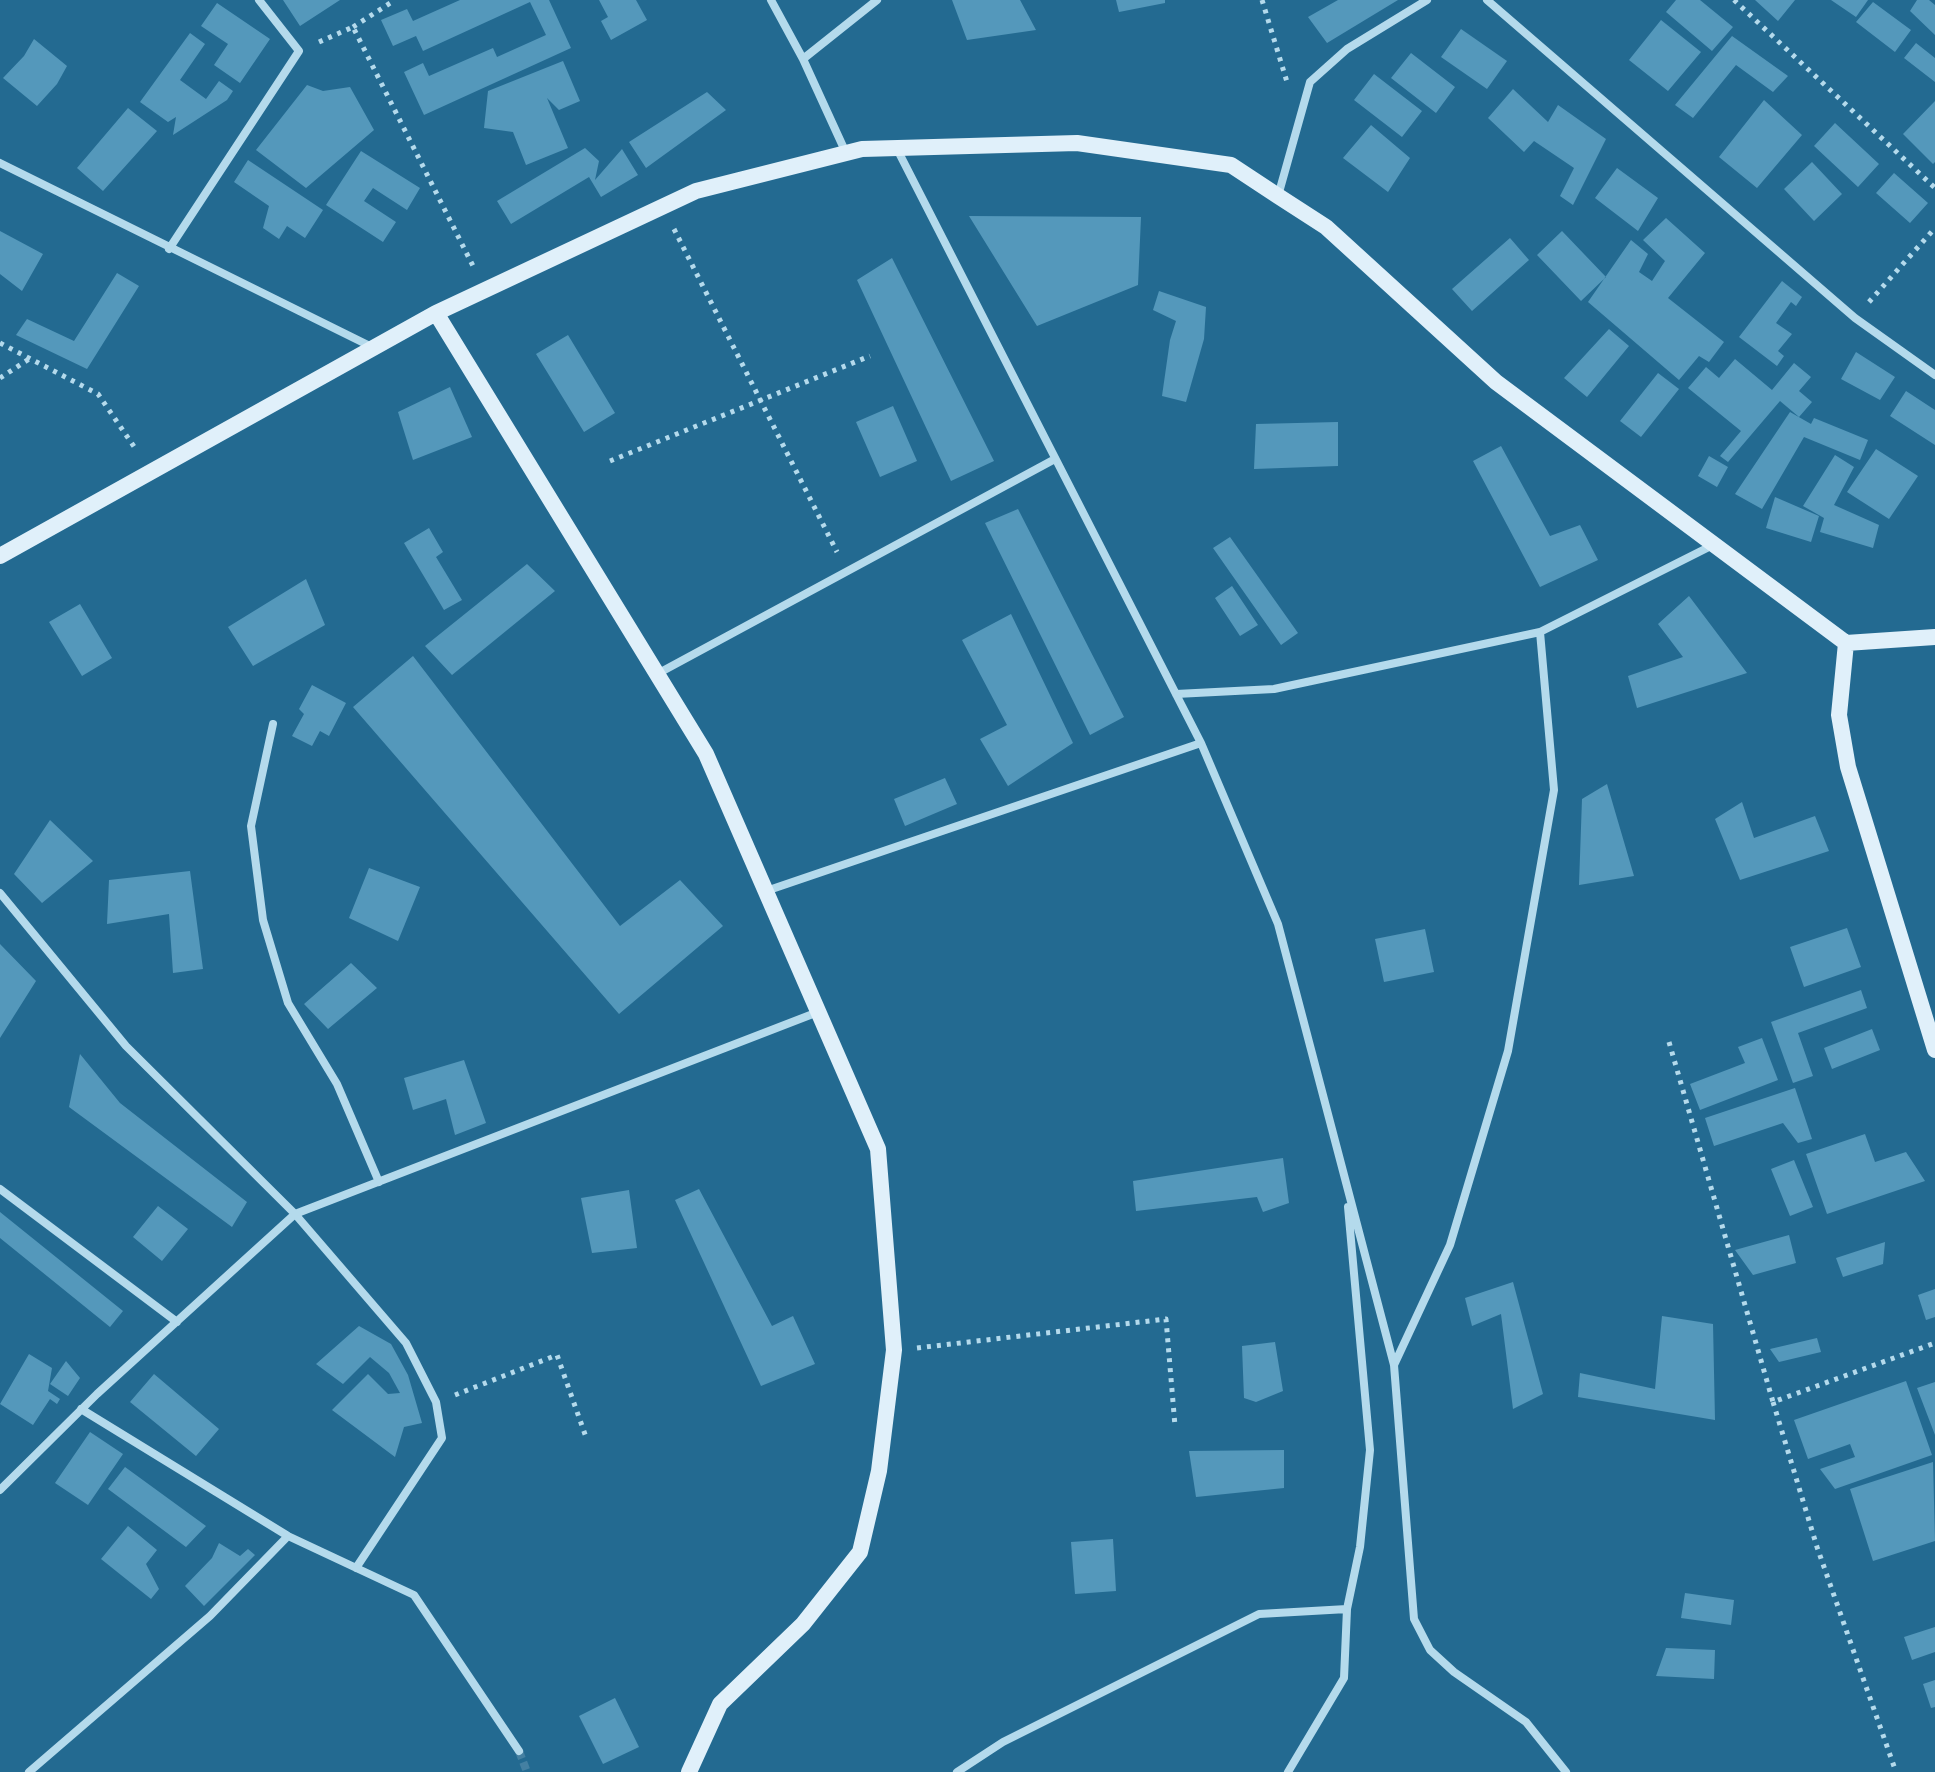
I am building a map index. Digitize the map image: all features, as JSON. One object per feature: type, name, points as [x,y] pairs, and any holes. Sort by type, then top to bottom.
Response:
[{"type":"street","points":[[169,249],[299,51],[259,0]]},
{"type":"street","points":[[771,0],[803,59],[846,153]]},
{"type":"street","points":[[803,59],[877,0]]},
{"type":"street","points":[[1278,196],[1310,82],[1347,49],[1427,0]]},
{"type":"street","points":[[1487,0],[1855,318],[1935,375]]},
{"type":"street","points":[[0,556],[436,313],[696,191],[846,153],[897,148],[1077,143],[1231,165],[1326,227],[1496,382],[1846,643],[1935,637]]},
{"type":"street","points":[[897,148],[1201,743],[1278,924],[1394,1365],[1414,1619],[1430,1650],[1454,1672],[1526,1722],[1566,1772]]},
{"type":"street","points":[[0,163],[374,348]]},
{"type":"street","points":[[436,313],[706,754],[878,1149],[894,1350],[879,1471],[860,1552],[803,1624],[720,1704],[689,1772]]},
{"type":"street","points":[[657,674],[1055,459]]},
{"type":"street","points":[[1176,694],[1274,689],[1540,632],[1714,544]]},
{"type":"street","points":[[1394,1365],[1450,1245],[1508,1051],[1554,790],[1540,632]]},
{"type":"street","points":[[1846,643],[1839,715],[1848,767],[1935,1050]]},
{"type":"street","points":[[273,724],[251,826],[263,920],[288,1003],[337,1084],[379,1182]]},
{"type":"street","points":[[766,891],[1201,743]]},
{"type":"street","points":[[0,893],[126,1046],[295,1214],[406,1343],[436,1402],[442,1438],[356,1568]]},
{"type":"street","points":[[0,1490],[81,1409],[295,1214],[818,1012]]},
{"type":"street","points":[[1288,1772],[1344,1678],[1347,1609],[1360,1547],[1370,1450],[1346,1183]]},
{"type":"street","points":[[0,1189],[177,1322]]},
{"type":"street","points":[[81,1409],[288,1536],[414,1595],[519,1751]]},
{"type":"street","points":[[29,1772],[210,1616],[288,1536]]},
{"type":"street","points":[[957,1772],[1003,1742],[1259,1614],[1347,1609]]},
{"type":"path","points":[[299,51],[353,27],[395,0]]},
{"type":"path","points":[[1262,0],[1299,122]]},
{"type":"path","points":[[1734,0],[1935,188]]},
{"type":"path","points":[[353,27],[485,290]]},
{"type":"path","points":[[662,207],[847,571]]},
{"type":"path","points":[[1855,318],[1935,228]]},
{"type":"path","points":[[0,343],[98,394],[151,472]]},
{"type":"path","points":[[610,461],[870,356]]},
{"type":"path","points":[[0,378],[30,358]]},
{"type":"path","points":[[1669,1042],[1817,1547],[1896,1772]]},
{"type":"path","points":[[894,1350],[1166,1319],[1175,1426]]},
{"type":"path","points":[[1773,1402],[1935,1343]]},
{"type":"path","points":[[436,1402],[557,1355],[587,1440]]},
{"type":"building","points":[[283,0],[340,0],[300,26]]},
{"type":"building","points":[[460,0],[549,0],[571,48],[424,115],[404,72],[423,63],[429,76],[493,48],[497,57],[546,35],[530,2],[423,51],[416,36],[393,46],[381,20],[407,9],[413,21]]},
{"type":"building","points":[[599,0],[636,0],[647,20],[611,40],[601,21],[608,17]]},
{"type":"building","points":[[952,0],[1020,0],[1036,30],[967,40]]},
{"type":"building","points":[[1116,0],[1165,0],[1165,3],[1119,12]]},
{"type":"building","points":[[1338,0],[1398,0],[1327,43],[1308,17]]},
{"type":"building","points":[[1676,0],[1700,0],[1733,27],[1712,51],[1666,12]]},
{"type":"building","points":[[1755,0],[1795,0],[1778,21]]},
{"type":"building","points":[[1831,0],[1868,0],[1856,17]]},
{"type":"building","points":[[1917,0],[1929,0],[1935,5],[1935,35],[1910,11]]},
{"type":"building","points":[[1873,2],[1911,30],[1895,52],[1856,22]]},
{"type":"building","points":[[217,3],[270,39],[240,83],[214,65],[228,44],[201,26]]},
{"type":"building","points":[[1661,20],[1701,52],[1668,91],[1629,60]]},
{"type":"building","points":[[1461,29],[1507,61],[1487,89],[1441,57]]},
{"type":"building","points":[[190,33],[205,44],[180,80],[206,99],[219,81],[233,91],[227,100],[173,135],[176,117],[168,122],[140,102]]},
{"type":"building","points":[[1732,36],[1788,76],[1773,92],[1736,65],[1693,118],[1675,105]]},
{"type":"building","points":[[34,39],[67,66],[57,84],[37,106],[3,78],[24,56]]},
{"type":"building","points":[[1916,43],[1935,58],[1935,82],[1904,58]]},
{"type":"building","points":[[1411,53],[1455,87],[1436,113],[1391,78]]},
{"type":"building","points":[[563,61],[580,101],[559,110],[547,98],[568,148],[526,165],[513,132],[484,128],[488,91]]},
{"type":"building","points":[[1374,74],[1422,111],[1402,137],[1354,100]]},
{"type":"building","points":[[307,85],[323,91],[350,87],[374,130],[306,188],[256,150]]},
{"type":"building","points":[[1513,89],[1548,122],[1558,105],[1606,139],[1573,205],[1560,196],[1574,168],[1534,141],[1524,152],[1488,118]]},
{"type":"building","points":[[707,92],[726,110],[646,168],[629,142]]},
{"type":"building","points":[[1764,100],[1802,135],[1757,188],[1719,157]]},
{"type":"building","points":[[1935,101],[1935,162],[1933,164],[1903,134]]},
{"type":"building","points":[[128,108],[157,131],[103,191],[77,168]]},
{"type":"building","points":[[1835,123],[1879,164],[1858,187],[1814,146]]},
{"type":"building","points":[[1371,125],[1410,158],[1388,192],[1343,158]]},
{"type":"building","points":[[585,148],[599,161],[595,180],[622,149],[638,175],[601,197],[589,177],[511,224],[497,201]]},
{"type":"building","points":[[361,151],[420,188],[407,210],[373,188],[364,201],[396,222],[383,242],[326,205]]},
{"type":"building","points":[[248,160],[323,210],[305,238],[287,226],[279,239],[263,228],[269,206],[234,182]]},
{"type":"building","points":[[1812,162],[1842,194],[1814,221],[1784,189]]},
{"type":"building","points":[[1617,168],[1658,198],[1638,231],[1595,198]]},
{"type":"building","points":[[1894,173],[1928,203],[1910,223],[1876,193]]},
{"type":"building","points":[[969,216],[1141,217],[1138,285],[1037,326]]},
{"type":"building","points":[[1666,218],[1705,253],[1668,298],[1724,342],[1709,362],[1699,356],[1679,380],[1588,302],[1631,240],[1648,254],[1639,272],[1652,281],[1665,261],[1643,240]]},
{"type":"building","points":[[0,231],[43,254],[22,291],[0,274]]},
{"type":"building","points":[[1562,231],[1606,277],[1581,301],[1537,255]]},
{"type":"building","points":[[1510,238],[1529,260],[1472,311],[1452,289]]},
{"type":"building","points":[[892,258],[994,461],[951,481],[857,280]]},
{"type":"building","points":[[117,273],[139,286],[87,369],[16,335],[27,319],[74,341]]},
{"type":"building","points":[[1782,281],[1802,297],[1796,306],[1791,302],[1776,323],[1792,334],[1778,351],[1784,356],[1777,366],[1739,337]]},
{"type":"building","points":[[1159,291],[1206,307],[1204,339],[1186,402],[1162,396],[1170,340],[1176,321],[1153,310]]},
{"type":"building","points":[[1609,329],[1629,346],[1587,397],[1564,378]]},
{"type":"building","points":[[568,335],[615,413],[584,432],[536,354]]},
{"type":"building","points":[[1856,352],[1895,377],[1880,400],[1841,379]]},
{"type":"building","points":[[1735,359],[1772,390],[1794,363],[1811,377],[1799,391],[1812,402],[1799,417],[1780,401],[1728,462],[1720,456],[1741,431],[1688,388],[1706,367],[1719,378]]},
{"type":"building","points":[[1658,373],[1679,389],[1641,437],[1620,421]]},
{"type":"building","points":[[450,387],[472,437],[413,460],[398,412]]},
{"type":"building","points":[[1906,391],[1935,410],[1935,445],[1890,416]]},
{"type":"building","points":[[893,406],[917,461],[880,477],[856,422]]},
{"type":"building","points":[[1790,412],[1811,424],[1814,418],[1868,440],[1860,460],[1804,437],[1762,509],[1735,494]]},
{"type":"building","points":[[1338,422],[1338,466],[1254,469],[1256,424]]},
{"type":"building","points":[[1501,446],[1550,536],[1580,525],[1598,560],[1540,587],[1473,461]]},
{"type":"building","points":[[1876,449],[1918,476],[1889,519],[1847,492]]},
{"type":"building","points":[[1835,455],[1854,467],[1834,505],[1879,525],[1873,548],[1820,532],[1824,518],[1803,506]]},
{"type":"building","points":[[1709,456],[1728,467],[1717,487],[1698,476]]},
{"type":"building","points":[[1775,497],[1819,516],[1811,542],[1766,528]]},
{"type":"building","points":[[1018,509],[1124,717],[1090,735],[985,523]]},
{"type":"building","points":[[429,528],[443,552],[436,557],[462,600],[444,610],[404,543]]},
{"type":"building","points":[[1230,537],[1298,633],[1281,645],[1213,548]]},
{"type":"building","points":[[527,564],[555,591],[452,675],[425,646]]},
{"type":"building","points":[[306,579],[325,625],[253,666],[228,627]]},
{"type":"building","points":[[1232,586],[1258,625],[1240,636],[1215,598]]},
{"type":"building","points":[[1689,596],[1747,673],[1637,708],[1628,676],[1683,657],[1658,624]]},
{"type":"building","points":[[80,604],[112,658],[82,676],[49,622]]},
{"type":"building","points":[[1011,614],[1073,743],[1008,786],[980,739],[1007,725],[962,640]]},
{"type":"building","points":[[413,656],[620,926],[680,880],[723,926],[619,1014],[353,707]]},
{"type":"building","points":[[312,685],[346,703],[329,736],[320,731],[312,746],[292,736],[304,714],[299,709]]},
{"type":"building","points":[[945,778],[957,804],[905,826],[894,799]]},
{"type":"building","points":[[1607,784],[1634,876],[1579,885],[1582,799]]},
{"type":"building","points":[[1742,802],[1754,838],[1815,816],[1829,851],[1740,880],[1715,819]]},
{"type":"building","points":[[50,820],[93,861],[42,903],[14,874]]},
{"type":"building","points":[[369,868],[420,887],[398,941],[349,918]]},
{"type":"building","points":[[190,871],[203,969],[173,973],[169,914],[107,924],[109,880]]},
{"type":"building","points":[[1847,928],[1861,967],[1804,987],[1790,947]]},
{"type":"building","points":[[1425,929],[1434,972],[1384,982],[1375,939]]},
{"type":"building","points":[[0,944],[36,981],[0,1038]]},
{"type":"building","points":[[351,963],[377,988],[328,1029],[304,1004]]},
{"type":"building","points":[[1861,990],[1867,1008],[1798,1033],[1813,1076],[1793,1083],[1771,1022]]},
{"type":"building","points":[[1872,1029],[1880,1050],[1832,1069],[1824,1048]]},
{"type":"building","points":[[1762,1038],[1778,1080],[1700,1110],[1690,1084],[1745,1063],[1738,1047]]},
{"type":"building","points":[[80,1054],[120,1103],[247,1202],[232,1227],[69,1107]]},
{"type":"building","points":[[464,1060],[486,1123],[455,1135],[446,1099],[413,1110],[404,1078]]},
{"type":"building","points":[[1795,1088],[1812,1139],[1798,1143],[1783,1123],[1714,1146],[1705,1118]]},
{"type":"building","points":[[1865,1134],[1875,1162],[1906,1152],[1925,1181],[1827,1214],[1806,1154]]},
{"type":"building","points":[[1283,1158],[1289,1203],[1263,1212],[1257,1197],[1136,1211],[1133,1181]]},
{"type":"building","points":[[1794,1160],[1813,1207],[1790,1216],[1771,1169]]},
{"type":"building","points":[[699,1189],[772,1326],[793,1316],[815,1364],[761,1386],[675,1200]]},
{"type":"building","points":[[629,1190],[637,1248],[592,1253],[581,1198]]},
{"type":"building","points":[[158,1206],[188,1229],[162,1261],[133,1237]]},
{"type":"building","points":[[0,1212],[123,1311],[110,1327],[0,1238]]},
{"type":"building","points":[[1789,1235],[1796,1263],[1753,1275],[1735,1250]]},
{"type":"building","points":[[1885,1242],[1883,1264],[1843,1277],[1836,1258]]},
{"type":"building","points":[[1513,1282],[1543,1394],[1513,1409],[1501,1314],[1472,1326],[1465,1298]]},
{"type":"building","points":[[1935,1289],[1935,1317],[1926,1320],[1918,1295]]},
{"type":"building","points":[[1662,1316],[1713,1324],[1715,1420],[1578,1397],[1580,1373],[1655,1389]]},
{"type":"building","points":[[359,1326],[391,1344],[408,1375],[422,1423],[404,1427],[395,1457],[332,1410],[368,1374],[388,1394],[400,1393],[389,1373],[370,1357],[343,1384],[316,1364]]},
{"type":"building","points":[[1817,1338],[1821,1352],[1779,1362],[1770,1349]]},
{"type":"building","points":[[1275,1342],[1283,1391],[1256,1402],[1244,1398],[1242,1346]]},
{"type":"building","points":[[29,1354],[52,1368],[48,1391],[60,1399],[57,1404],[50,1399],[33,1425],[0,1404]]},
{"type":"building","points":[[66,1361],[80,1378],[68,1396],[50,1384]]},
{"type":"building","points":[[154,1374],[219,1429],[196,1456],[130,1402]]},
{"type":"building","points":[[1906,1381],[1932,1455],[1835,1489],[1820,1469],[1855,1457],[1850,1444],[1808,1459],[1794,1420]]},
{"type":"building","points":[[1935,1382],[1935,1435],[1917,1388]]},
{"type":"building","points":[[90,1432],[123,1454],[88,1505],[55,1483]]},
{"type":"building","points":[[1284,1450],[1284,1488],[1196,1497],[1189,1451]]},
{"type":"building","points":[[1933,1462],[1935,1541],[1873,1561],[1850,1489]]},
{"type":"building","points":[[125,1467],[206,1526],[186,1547],[108,1489]]},
{"type":"building","points":[[128,1526],[157,1550],[146,1564],[159,1589],[151,1599],[101,1559]]},
{"type":"building","points":[[1113,1539],[1116,1591],[1075,1594],[1071,1542]]},
{"type":"building","points":[[219,1543],[240,1556],[248,1549],[255,1555],[204,1606],[185,1586],[212,1558]]},
{"type":"building","points":[[1685,1593],[1734,1600],[1731,1625],[1681,1618]]},
{"type":"building","points":[[1935,1627],[1935,1652],[1912,1660],[1904,1637]]},
{"type":"building","points":[[1666,1648],[1715,1650],[1714,1679],[1656,1676]]},
{"type":"building","points":[[1935,1680],[1935,1707],[1931,1708],[1923,1684]]},
{"type":"building","points":[[615,1698],[639,1747],[603,1764],[579,1716]]},
{"type":"tunnel","points":[[519,1751],[527,1772]]}]
